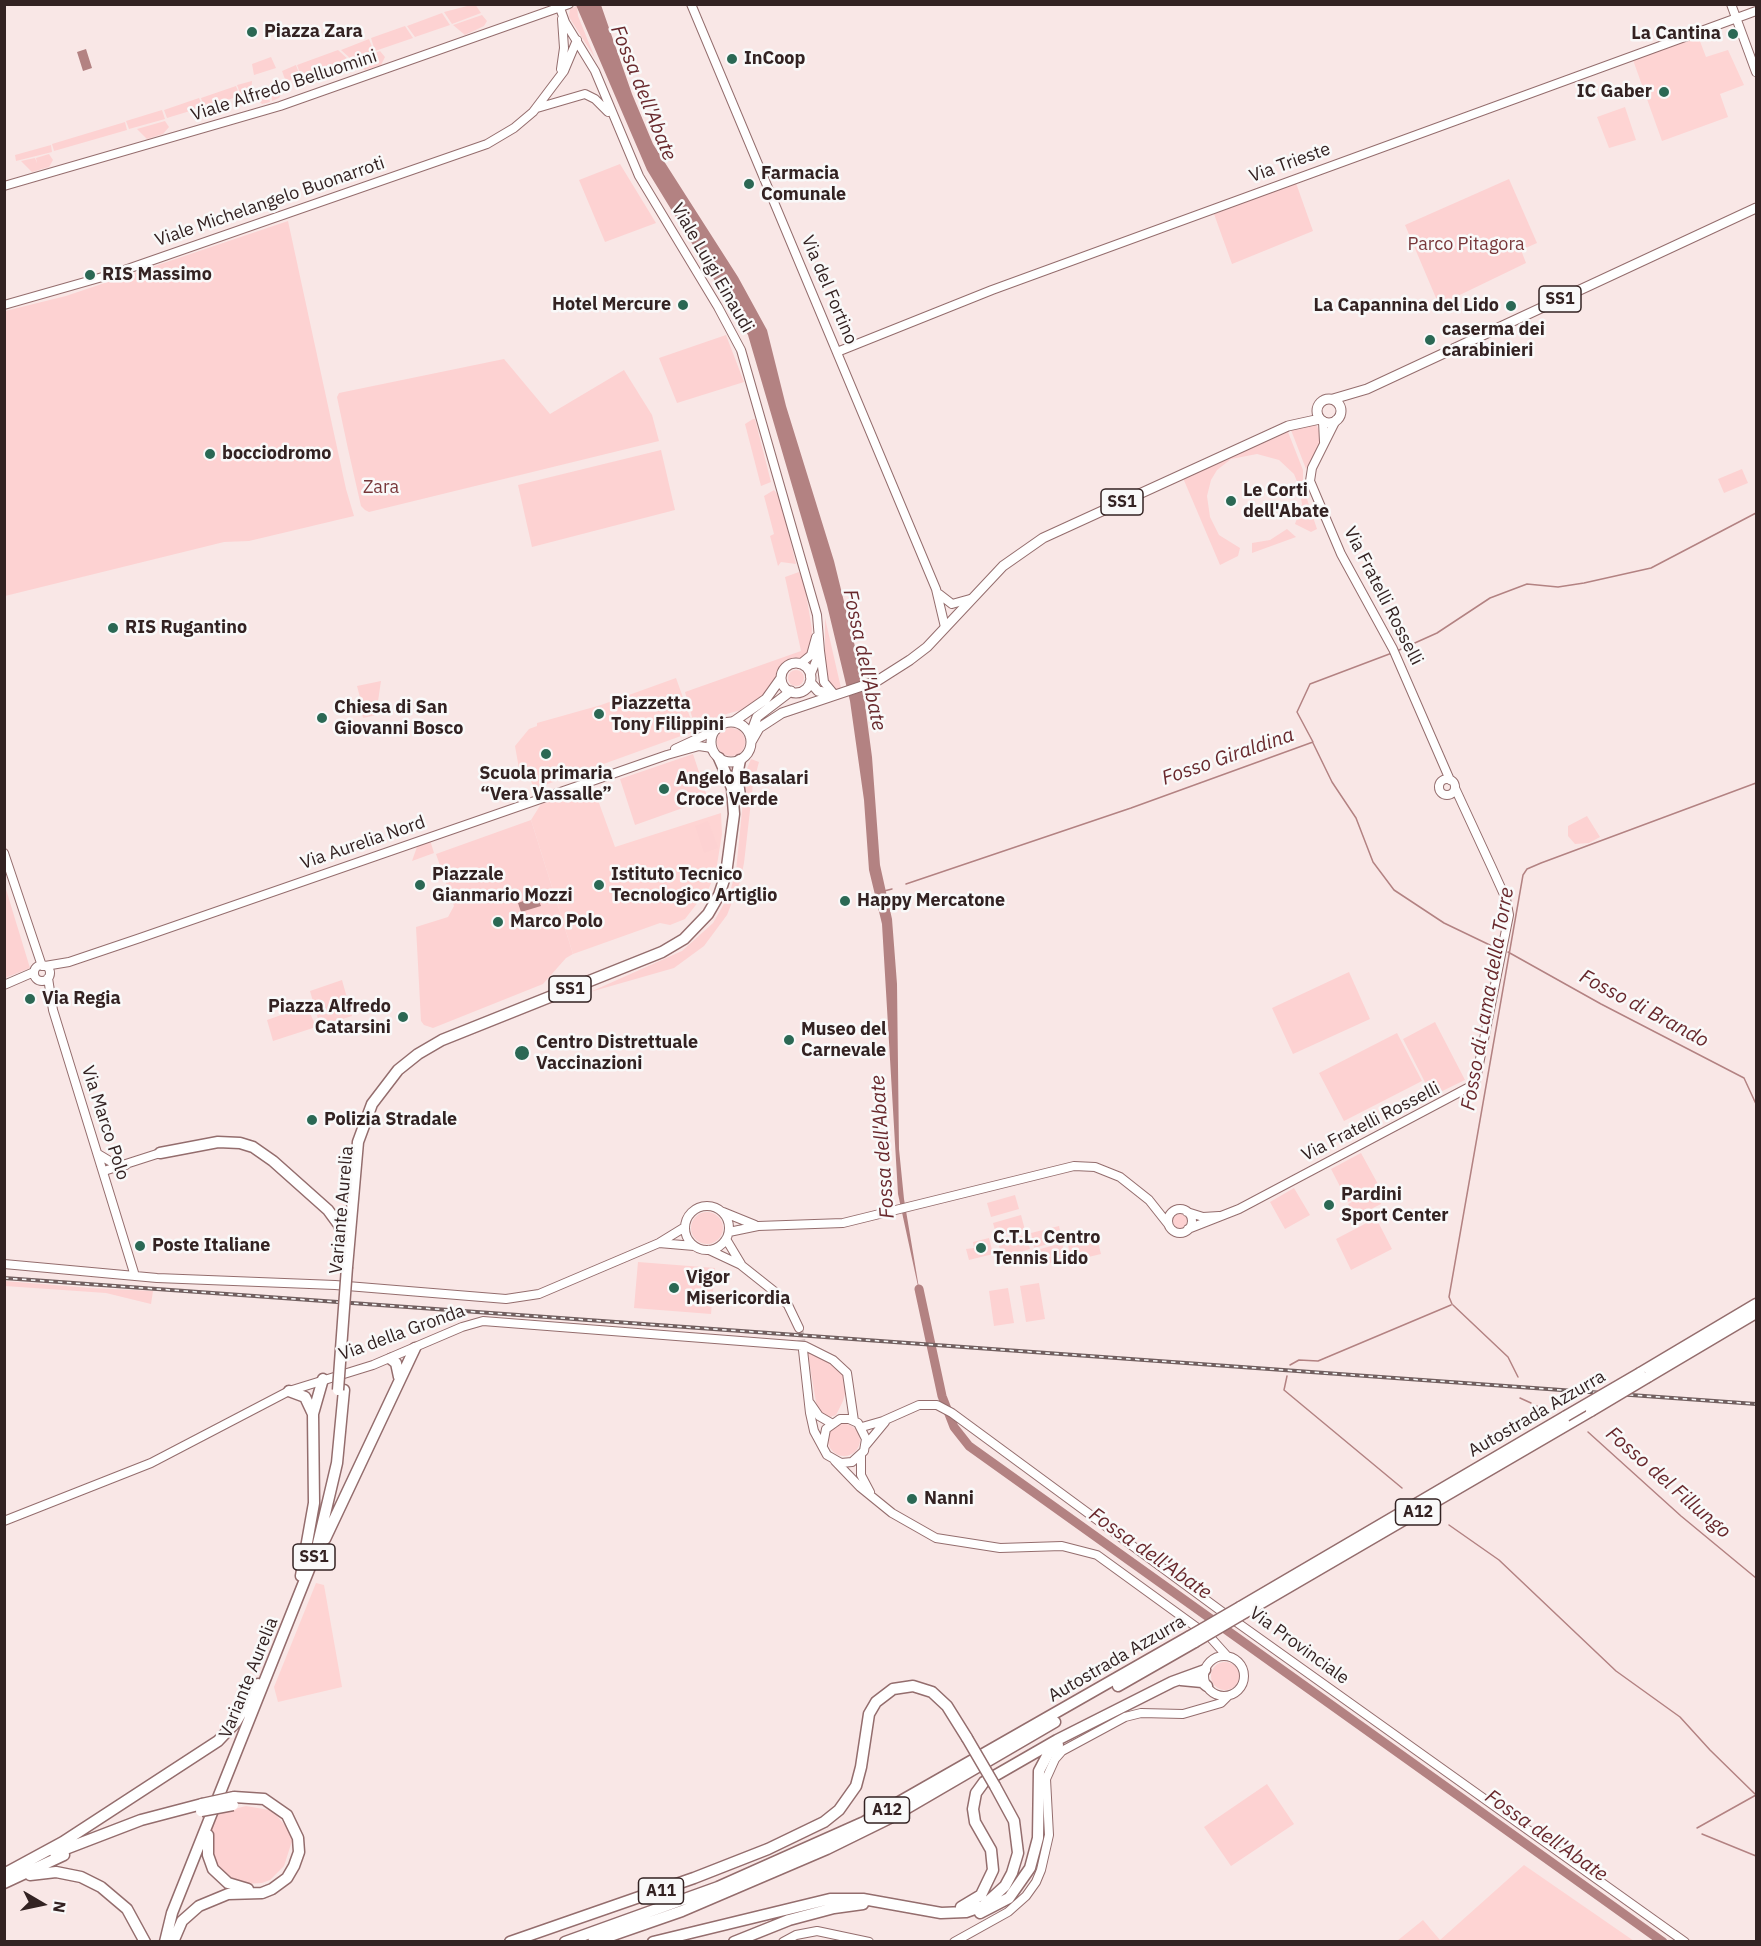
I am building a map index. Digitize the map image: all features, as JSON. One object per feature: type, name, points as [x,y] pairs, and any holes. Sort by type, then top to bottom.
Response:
[{"type":"highway","name":"Variante Aurelia","points":[[205,1810],[322,1532],[333,1484],[350,1268],[355,1155],[365,1120],[383,1088],[406,1062],[442,1040],[662,952],[684,939],[702,921],[714,905],[725,880],[733,821],[734,795],[719,758]]},
{"type":"highway","name":"Variante Aurelia","points":[[355,1191],[363,1147],[373,1116],[392,1085],[413,1065],[451,1043],[663,958],[683,946],[705,926],[723,901],[733,871],[740,813],[737,775],[740,760]]},
{"type":"highway","points":[[160,1153],[224,1141],[253,1147],[273,1161],[328,1210],[339,1225],[348,1250]]},
{"type":"highway","name":"Variante Aurelia","points":[[350,1268],[348,1250],[353,1214]]},
{"type":"highway","name":"Autostrada Azzurra","points":[[1243,1609],[1590,1411],[1756,1304]]},
{"type":"highway","name":"Autostrada Azzurra","points":[[593,1941],[682,1911],[801,1861],[892,1817],[1566,1416],[1756,1313]]},
{"type":"highway","points":[[305,1574],[415,1348]]},
{"type":"highway","points":[[391,1359],[396,1363],[399,1377]]},
{"type":"highway","points":[[305,1574],[314,1503],[313,1414],[322,1379]]},
{"type":"highway","points":[[289,1391],[305,1397],[313,1414]]},
{"type":"highway","name":"Variante Aurelia","points":[[258,1684],[305,1574]]},
{"type":"highway","name":"Autostrada Azzurra","points":[[565,1941],[718,1887],[844,1832],[906,1800],[1192,1639]]},
{"type":"highway","points":[[941,1913],[976,1899],[986,1888],[991,1875],[991,1850],[974,1815],[973,1802],[978,1790],[988,1778],[1208,1665]]},
{"type":"highway","points":[[1172,1682],[1186,1679],[1202,1682],[1208,1688]]},
{"type":"highway","points":[[4,1876],[63,1842],[218,1741],[236,1722],[258,1684]]},
{"type":"highway","points":[[163,1941],[166,1915],[258,1684]]},
{"type":"highway","name":"A11","points":[[510,1941],[693,1878],[768,1849],[824,1822],[838,1810],[856,1786],[869,1714],[876,1702],[893,1689],[913,1686],[932,1692],[950,1710],[996,1786],[1016,1827],[1018,1847],[1015,1866],[1005,1886],[990,1901],[966,1912],[941,1913]]},
{"type":"highway","points":[[653,1941],[830,1899],[856,1898],[962,1917],[991,1910],[1009,1898],[1024,1879],[1037,1845],[1040,1771],[1048,1754],[1070,1736]]},
{"type":"highway","points":[[4,1884],[42,1864],[100,1840],[233,1801],[264,1799],[286,1815],[298,1838],[299,1852],[287,1878],[273,1889],[219,1897],[199,1906],[182,1921],[172,1941]]},
{"type":"highway","name":"SS1","points":[[205,1810],[208,1859],[213,1869],[222,1879],[238,1887],[266,1887],[282,1876],[289,1867],[294,1853],[292,1834],[282,1817],[269,1807],[233,1801]]},
{"type":"highway","points":[[4,1876],[94,1836],[205,1810]]},
{"type":"highway","points":[[163,1941],[205,1810]]},
{"type":"highway","points":[[4,1884],[44,1872],[56,1872],[85,1879],[106,1890],[124,1906],[145,1941]]},
{"type":"highway","points":[[734,1941],[778,1923],[814,1913],[842,1906],[881,1902]]},
{"type":"highway","points":[[607,1941],[682,1911]]},
{"type":"main road","name":"SS1","points":[[839,694],[890,674],[920,654],[1003,566],[1043,538],[1288,426],[1324,399],[1333,399],[1367,389],[1756,209]]},
{"type":"main road","name":"SS1","points":[[1288,426],[1321,420],[1330,423],[1350,401],[1367,389]]},
{"type":"main road","points":[[1333,399],[1339,404],[1338,416]]},
{"type":"main road","points":[[1318,405],[1317,412],[1321,420]]},
{"type":"main road","points":[[712,748],[712,737],[716,730],[723,724],[733,722],[766,699],[788,665],[800,664],[808,682],[819,692],[839,694]]},
{"type":"main road","points":[[781,678],[785,687],[791,691],[808,682]]},
{"type":"main road","points":[[782,713],[808,682]]},
{"type":"main road","name":"SS1","points":[[740,760],[748,754],[757,717],[791,691]]},
{"type":"main road","points":[[733,722],[744,726],[751,739],[759,728],[782,713],[839,694]]},
{"type":"main road","name":"SS1","points":[[712,748],[719,758]]},
{"type":"main road","points":[[719,758],[729,762],[740,760]]},
{"type":"street","name":"Viale Alfredo Belluomini","points":[[4,186],[280,106],[560,10],[569,4]]},
{"type":"street","name":"Via del Fortino","points":[[691,4],[936,589],[946,607],[956,615]]},
{"type":"street","points":[[1731,4],[1756,72]]},
{"type":"street","name":"Viale Luigi Einaudi","points":[[560,10],[595,71],[644,186],[718,307],[741,350],[804,566],[818,628],[824,682],[839,694]]},
{"type":"street","name":"Viale Michelangelo Buonarroti","points":[[558,79],[564,52],[560,10]]},
{"type":"street","name":"Via Trieste","points":[[837,352],[985,292],[1756,11]]},
{"type":"street","name":"Viale Michelangelo Buonarroti","points":[[4,305],[104,277],[474,149],[506,133],[536,108],[558,79],[577,40]]},
{"type":"street","name":"Viale Michelangelo Buonarroti","points":[[536,108],[557,100],[587,94],[601,104],[615,121]]},
{"type":"street","name":"Via Fratelli Rosselli","points":[[1188,1229],[1226,1215],[1475,1084],[1509,915],[1501,889],[1468,818],[1451,788],[1398,658],[1341,555],[1311,484],[1311,472],[1338,416]]},
{"type":"street","name":"Via Fratelli Rosselli","points":[[1321,420],[1325,436],[1322,451]]},
{"type":"street","points":[[945,627],[946,607],[970,599]]},
{"type":"street","name":"Viale Luigi Einaudi","points":[[800,664],[813,653],[818,628]]},
{"type":"street","name":"Viale Luigi Einaudi","points":[[808,682],[820,651]]},
{"type":"street","name":"Via Aurelia Nord","points":[[667,755],[716,730]]},
{"type":"street","name":"Via Aurelia Nord","points":[[4,985],[42,976],[69,962],[667,755],[699,746],[712,748]]},
{"type":"street","points":[[1439,757],[1440,783],[1451,788]]},
{"type":"street","name":"Via Fratelli Rosselli","points":[[1440,783],[1441,793],[1451,788]]},
{"type":"street","name":"Via Marco Polo","points":[[4,853],[135,1276]]},
{"type":"street","points":[[103,1169],[160,1153]]},
{"type":"street","points":[[98,1154],[120,1166]]},
{"type":"street","points":[[109,1189],[111,1177],[120,1166]]},
{"type":"street","points":[[709,1250],[722,1244],[728,1236],[758,1226],[832,1224],[1074,1166],[1103,1169],[1128,1183],[1149,1200],[1177,1233],[1188,1229],[1191,1218],[1186,1212],[1149,1200]]},
{"type":"street","points":[[694,1246],[687,1238],[685,1227],[689,1216],[700,1207],[711,1206],[758,1226]]},
{"type":"street","points":[[1168,1224],[1169,1216],[1175,1210]]},
{"type":"street","points":[[723,1212],[727,1218],[728,1236],[741,1265]]},
{"type":"street","name":"Via Fratelli Rosselli","points":[[1186,1212],[1203,1217],[1226,1215]]},
{"type":"street","points":[[4,1264],[135,1276],[335,1285],[506,1299],[539,1294],[659,1243],[685,1227]]},
{"type":"street","points":[[659,1243],[694,1246],[709,1250],[741,1265],[783,1300],[799,1328]]},
{"type":"street","name":"Via della Gronda","points":[[4,1521],[151,1463],[289,1391],[391,1359],[462,1327],[490,1321],[795,1344],[817,1350],[843,1367],[850,1379],[854,1421]]},
{"type":"street","points":[[802,1350],[814,1431],[827,1455],[871,1496],[911,1526],[943,1539],[1000,1548],[1062,1546],[1097,1555],[1210,1637],[1227,1656],[1236,1660],[1244,1673],[1242,1685],[1221,1703],[1183,1714],[1141,1713],[1125,1717],[1062,1751],[1055,1759],[1046,1779],[1049,1834],[1036,1882],[1026,1896],[1008,1912],[954,1941]]},
{"type":"street","points":[[823,1445],[824,1433],[835,1421],[850,1394]]},
{"type":"street","points":[[810,1402],[815,1412],[835,1421],[854,1421],[862,1427],[866,1445],[861,1455],[852,1462],[836,1461]]},
{"type":"street","name":"Via Provinciale","points":[[862,1427],[888,1419],[911,1407],[926,1404],[937,1405],[952,1413],[1221,1611],[1685,1941]]},
{"type":"street","name":"Via Provinciale","points":[[866,1445],[888,1419]]},
{"type":"street","points":[[861,1455],[861,1475],[871,1496]]},
{"type":"street","points":[[1199,1711],[1207,1702],[1208,1665],[1214,1645],[1210,1637]]},
{"type":"street","points":[[1208,1665],[1227,1656]]},
{"type":"street","points":[[1208,1688],[1222,1696],[1228,1696]]},
{"type":"street","points":[[783,1941],[796,1935],[817,1931],[869,1941]]},
{"type":"shaded area","points":[[576,5],[601,5],[632,94],[653,144],[738,277],[767,330],[786,406],[834,561],[860,667],[872,757],[880,865],[892,919],[897,984],[899,1149],[904,1199],[921,1300],[898,1194],[882,924],[869,870],[864,800],[850,701],[827,605],[748,335],[647,170]]},
{"type":"shaded area","points":[[1698,36],[1706,57],[1728,50],[1744,85],[1720,94],[1728,117],[1662,141],[1633,60]]},
{"type":"shaded area","points":[[86,49],[92,68],[83,71],[77,52]]},
{"type":"shaded area","points":[[1625,107],[1636,140],[1609,148],[1597,117]]},
{"type":"shaded area","points":[[676,678],[695,731],[534,789],[530,778],[521,780],[515,746],[529,729],[537,726],[537,723],[601,705]]},
{"type":"shaded area","name":"Istituto Tecnico Tecnologico Artiglio","points":[[587,789],[595,792],[615,847],[721,813],[722,834],[716,871],[709,888],[685,919],[670,925],[660,923],[573,954],[531,820],[541,804]]},
{"type":"shaded area","points":[[537,896],[541,906],[521,912],[518,903]]},
{"type":"shaded area","points":[[316,1583],[324,1585],[342,1687],[278,1702],[274,1687]]},
{"type":"shaded area","points":[[1524,1865],[1634,1941],[1397,1941],[1423,1920],[1440,1940]]},
{"type":"green space","points":[[475,4],[481,13],[452,24],[444,12]]},
{"type":"green space","points":[[577,6],[578,16],[595,58],[569,17],[570,9]]},
{"type":"green space","points":[[442,13],[450,25],[415,37],[407,26]]},
{"type":"green space","points":[[482,15],[487,21],[484,26],[465,35],[453,25]]},
{"type":"green space","points":[[405,26],[413,38],[375,51],[371,38]]},
{"type":"green space","points":[[369,39],[374,52],[351,59],[341,50]]},
{"type":"green space","points":[[338,50],[349,60],[301,76],[297,65]]},
{"type":"green space","points":[[380,51],[385,57],[381,65],[365,70],[353,61]]},
{"type":"green space","points":[[271,57],[276,68],[254,75],[252,64]]},
{"type":"green space","points":[[296,65],[300,76],[286,82],[282,71]]},
{"type":"green space","points":[[252,81],[251,93],[241,96],[237,85]]},
{"type":"green space","points":[[280,85],[282,93],[279,98],[272,101],[271,88]]},
{"type":"green space","points":[[236,86],[240,96],[204,107],[201,98]]},
{"type":"green space","points":[[267,89],[270,102],[262,104],[252,94]]},
{"type":"green space","points":[[199,98],[203,107],[167,118],[164,110]]},
{"type":"green space","points":[[162,110],[165,119],[129,129],[126,121]]},
{"type":"green space","points":[[165,121],[169,127],[163,134],[147,139],[137,129]]},
{"type":"green space","points":[[125,122],[127,130],[54,151],[52,144]]},
{"type":"green space","points":[[51,145],[52,152],[16,161],[15,155]]},
{"type":"green space","points":[[49,154],[53,160],[49,167],[32,172],[21,161],[35,158],[37,163],[36,158]]},
{"type":"green space","points":[[620,164],[656,223],[605,242],[579,180]]},
{"type":"green space","name":"Parco Pitagora","points":[[1509,179],[1537,243],[1521,250],[1526,263],[1439,305],[1405,225]]},
{"type":"green space","points":[[1296,183],[1313,231],[1232,264],[1214,214]]},
{"type":"green space","points":[[288,221],[346,489],[354,516],[249,541],[224,542],[5,596],[5,311],[66,296]]},
{"type":"green space","points":[[726,335],[744,382],[677,403],[659,358]]},
{"type":"green space","name":"Zara","points":[[504,359],[550,414],[624,370],[652,415],[659,441],[369,512],[365,510],[361,506],[348,449],[337,397],[339,393]]},
{"type":"green space","points":[[755,419],[771,482],[761,486],[745,424]]},
{"type":"green space","points":[[1313,424],[1317,426],[1321,436],[1319,447],[1306,469],[1291,430]]},
{"type":"green space","points":[[1288,432],[1303,470],[1303,482],[1298,484],[1294,474],[1279,460],[1257,454],[1231,459],[1217,470],[1211,480],[1207,496],[1210,517],[1219,535],[1240,548],[1238,556],[1220,565],[1183,478]]},
{"type":"green space","points":[[661,450],[675,510],[532,547],[518,485]]},
{"type":"green space","points":[[1742,469],[1748,483],[1724,493],[1718,479]]},
{"type":"green space","points":[[1303,487],[1317,529],[1311,532],[1295,524],[1302,504],[1299,488]]},
{"type":"green space","points":[[774,490],[780,498],[796,564],[781,562],[778,566],[770,536],[774,534],[764,496]]},
{"type":"green space","points":[[1287,529],[1296,537],[1252,553],[1252,543],[1270,540]]},
{"type":"green space","points":[[799,572],[804,582],[812,629],[811,649],[801,659],[790,659],[784,663],[767,694],[745,709],[719,716],[696,731],[685,692],[801,651],[785,577]]},
{"type":"green space","points":[[825,618],[841,688],[837,691],[829,686],[825,665]]},
{"type":"green space","points":[[796,670],[802,672],[804,678],[802,684],[796,686],[790,684],[788,678],[790,672]]},
{"type":"green space","points":[[381,681],[378,701],[362,705],[357,686]]},
{"type":"green space","points":[[379,704],[381,714],[363,718],[361,708]]},
{"type":"green space","points":[[731,728],[741,732],[745,742],[741,752],[731,756],[721,752],[717,742],[721,732]]},
{"type":"green space","name":"Angelo Basalari Croce Verde","points":[[693,754],[708,799],[635,825],[620,779]]},
{"type":"green space","points":[[751,759],[759,762],[753,784],[744,863],[740,882],[727,915],[704,946],[674,968],[590,992],[682,951],[713,923],[729,895],[736,871],[746,771]]},
{"type":"green space","points":[[1587,816],[1600,837],[1589,843],[1575,844],[1568,836],[1568,826]]},
{"type":"green space","name":"Marco Polo","points":[[531,820],[573,954],[566,958],[543,984],[433,1028],[424,1025],[421,1021],[416,927],[448,917],[454,906],[436,854]]},
{"type":"green space","points":[[708,821],[718,848],[704,853],[695,826]]},
{"type":"green space","points":[[430,840],[434,853],[412,861],[418,844]]},
{"type":"green space","points":[[5,886],[30,968],[4,978]]},
{"type":"green space","points":[[1349,972],[1370,1019],[1293,1054],[1272,1008]]},
{"type":"green space","points":[[342,980],[352,1016],[320,1026],[310,991]]},
{"type":"green space","points":[[307,1006],[316,1027],[273,1041],[267,1020]]},
{"type":"green space","points":[[1435,1022],[1465,1080],[1432,1096],[1403,1039]]},
{"type":"green space","points":[[1397,1033],[1422,1081],[1344,1121],[1319,1073]]},
{"type":"green space","points":[[1361,1153],[1379,1186],[1348,1202],[1331,1169]]},
{"type":"green space","points":[[1294,1188],[1310,1215],[1285,1229],[1270,1202]]},
{"type":"green space","points":[[1374,1191],[1381,1204],[1355,1217],[1348,1204]]},
{"type":"green space","points":[[1015,1195],[1019,1209],[991,1217],[987,1203]]},
{"type":"green space","points":[[707,1212],[718,1217],[723,1228],[718,1239],[707,1244],[696,1239],[691,1228],[696,1217]]},
{"type":"green space","points":[[1177,1214],[1183,1214],[1187,1221],[1183,1228],[1177,1228],[1173,1224],[1173,1218]]},
{"type":"green space","points":[[1021,1215],[1025,1230],[997,1237],[993,1223]]},
{"type":"green space","points":[[1376,1218],[1392,1249],[1351,1270],[1336,1239]]},
{"type":"green space","points":[[1059,1226],[1062,1240],[1034,1248],[1031,1233]]},
{"type":"green space","points":[[1026,1235],[1030,1249],[1002,1257],[998,1242]]},
{"type":"green space","name":"C.T.L. Centro Tennis Lido","points":[[989,1238],[993,1254],[969,1260],[966,1249],[974,1248],[973,1242]]},
{"type":"green space","points":[[1097,1238],[1101,1254],[1072,1261],[1068,1245]]},
{"type":"green space","points":[[1062,1243],[1066,1259],[1037,1266],[1033,1251]]},
{"type":"green space","name":"Vigor Misericordia","points":[[638,1262],[715,1268],[711,1314],[634,1308]]},
{"type":"green space","points":[[4,1281],[153,1291],[151,1304],[106,1293],[5,1286]]},
{"type":"green space","points":[[1039,1283],[1045,1319],[1026,1322],[1020,1286]]},
{"type":"green space","points":[[1008,1288],[1014,1323],[994,1326],[989,1291]]},
{"type":"green space","points":[[807,1349],[825,1357],[844,1375],[846,1390],[836,1415],[822,1416],[817,1408]]},
{"type":"green space","points":[[844,1424],[855,1429],[860,1440],[855,1451],[844,1456],[833,1451],[828,1440],[833,1429]]},
{"type":"green space","points":[[1225,1662],[1235,1666],[1239,1676],[1235,1686],[1225,1690],[1215,1686],[1211,1676],[1215,1666]]},
{"type":"green space","points":[[1267,1784],[1294,1824],[1231,1866],[1204,1827]]},
{"type":"green space","points":[[246,1806],[269,1810],[277,1816],[289,1830],[292,1841],[284,1866],[270,1880],[262,1883],[245,1884],[233,1881],[218,1871],[208,1837],[219,1813]]},
{"type":"waterway","name":"Fosso Giraldina","points":[[1397,651],[1437,633],[1490,598],[1527,584],[1558,587],[1651,568],[1756,513]]},
{"type":"waterway","name":"Fosso Giraldina","points":[[906,884],[1131,808],[1313,742],[1297,712],[1310,684],[1392,653]]},
{"type":"waterway","points":[[1313,743],[1332,782],[1356,818],[1373,862],[1394,890],[1444,923],[1494,947]]},
{"type":"waterway","name":"Fosso di Lama della Torre","points":[[1452,1304],[1449,1297],[1523,875],[1527,869],[1541,863],[1756,783]]},
{"type":"waterway","name":"Fosso Giraldina","points":[[884,891],[892,889]]},
{"type":"waterway","name":"Fosso di Brando","points":[[1508,952],[1601,1004],[1744,1078],[1756,1104]]},
{"type":"waterway","name":"Fossa dell'Abate","points":[[919,1289],[942,1396],[954,1427],[969,1446],[1663,1942]]},
{"type":"waterway","points":[[1290,1365],[1299,1360],[1318,1361],[1451,1305]]},
{"type":"waterway","name":"Fosso del Fillungo","points":[[1453,1305],[1508,1357],[1518,1377]]},
{"type":"waterway","points":[[1287,1376],[1284,1390],[1402,1488]]},
{"type":"waterway","name":"Fosso del Fillungo","points":[[1520,1398],[1531,1403]]},
{"type":"waterway","name":"Fosso del Fillungo","points":[[1588,1432],[1681,1516],[1756,1578]]},
{"type":"waterway","points":[[1449,1525],[1499,1560],[1616,1671],[1680,1717],[1756,1795],[1697,1828]]},
{"type":"waterway","points":[[1702,1834],[1756,1856]]},
{"type":"tunnel","points":[[799,1328],[803,1350]]},
{"type":"railway","points":[[4,1278],[1756,1404]]},
{"type":"place","name":"Piazza Zara","points":[[252,32]]},
{"type":"place","name":"La Cantina","points":[[1733,34]]},
{"type":"place","name":"InCoop","points":[[732,59]]},
{"type":"place","name":"IC Gaber","points":[[1664,92]]},
{"type":"place","name":"Farmacia Comunale","points":[[749,184]]},
{"type":"place","name":"RIS Massimo","points":[[90,275]]},
{"type":"place","name":"Hotel Mercure","points":[[683,305]]},
{"type":"place","name":"La Capannina del Lido","points":[[1511,306]]},
{"type":"place","name":"caserma dei carabinieri","points":[[1430,340]]},
{"type":"place","name":"bocciodromo","points":[[210,454]]},
{"type":"place","name":"Le Corti dell'Abate","points":[[1231,501]]},
{"type":"place","name":"RIS Rugantino","points":[[113,628]]},
{"type":"place","name":"Piazzetta Tony Filippini","points":[[599,714]]},
{"type":"place","name":"Chiesa di San Giovanni Bosco","points":[[322,718]]},
{"type":"place","name":"Scuola primaria “Vera Vassalle”","points":[[546,754]]},
{"type":"place","name":"Angelo Basalari Croce Verde","points":[[664,789]]},
{"type":"place","name":"Piazzale Gianmario Mozzi","points":[[420,885]]},
{"type":"place","name":"Istituto Tecnico Tecnologico Artiglio","points":[[599,885]]},
{"type":"place","name":"Happy Mercatone","points":[[845,901]]},
{"type":"place","name":"Marco Polo","points":[[498,922]]},
{"type":"place","name":"Via Regia","points":[[30,999]]},
{"type":"place","name":"Piazza Alfredo Catarsini","points":[[403,1017]]},
{"type":"place","name":"Museo del Carnevale","points":[[789,1040]]},
{"type":"place","name":"Centro Distrettuale Vaccinazioni","points":[[522,1053]]},
{"type":"place","name":"Polizia Stradale","points":[[312,1120]]},
{"type":"place","name":"Pardini Sport Center","points":[[1329,1205]]},
{"type":"place","name":"Poste Italiane","points":[[140,1246]]},
{"type":"place","name":"C.T.L. Centro Tennis Lido","points":[[981,1248]]},
{"type":"place","name":"Vigor Misericordia","points":[[674,1288]]},
{"type":"place","name":"Nanni","points":[[912,1499]]}]
